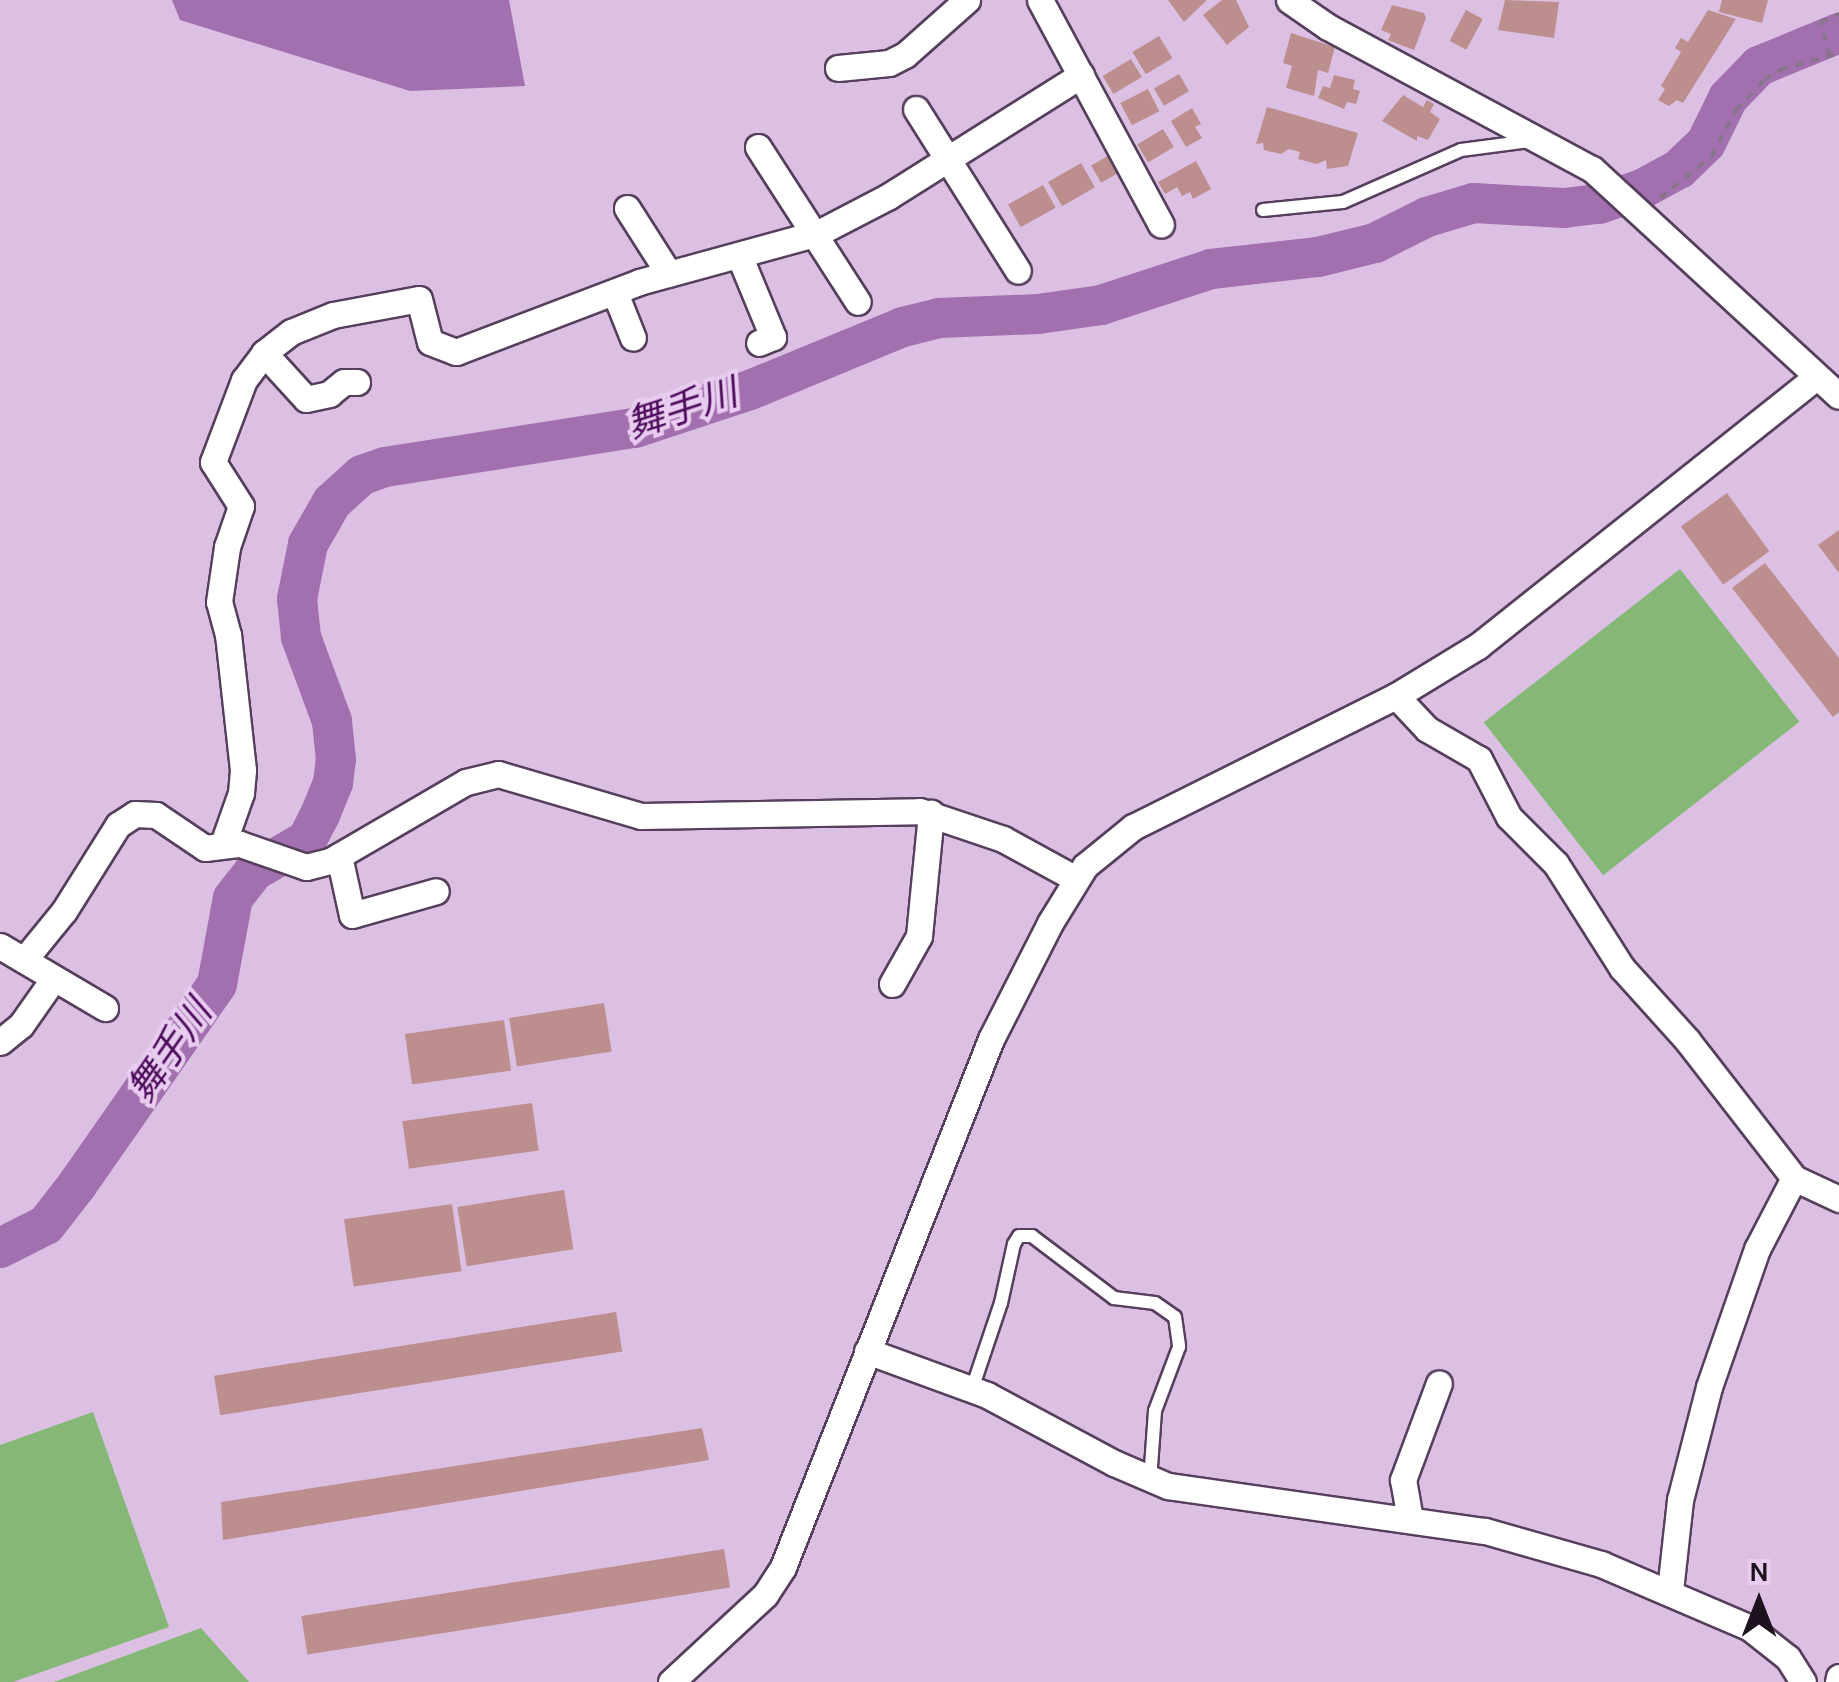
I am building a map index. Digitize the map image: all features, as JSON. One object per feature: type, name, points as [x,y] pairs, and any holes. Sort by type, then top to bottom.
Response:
[{"type":"street","points":[[838,68],[889,63],[904,55],[967,0]]},
{"type":"street","points":[[1040,0],[1161,225]]},
{"type":"street","points":[[1289,0],[1328,27],[1592,169],[1839,396]]},
{"type":"street","points":[[224,844],[242,793],[243,770],[228,636],[219,602],[227,547],[242,506],[213,462],[244,380],[264,353],[291,332],[334,315],[419,298],[430,342],[456,352],[669,274],[814,234],[948,160],[1081,75]]},
{"type":"street","points":[[916,109],[1018,271]]},
{"type":"street","points":[[758,147],[858,302]]},
{"type":"street","points":[[627,208],[669,274]]},
{"type":"street","points":[[739,255],[773,337],[759,343]]},
{"type":"street","points":[[615,292],[634,338]]},
{"type":"street","points":[[264,353],[306,399],[329,394],[344,382],[357,382]]},
{"type":"street","points":[[671,1682],[776,1581],[1003,1013],[1076,880],[1096,856],[1133,827],[1396,696],[1478,646],[1816,377]]},
{"type":"street","points":[[1396,696],[1427,730],[1478,759],[1509,817],[1556,864],[1622,968],[1668,1018],[1794,1178],[1839,1198]]},
{"type":"street","points":[[24,960],[127,818],[156,815],[197,845],[256,848],[306,867],[339,856],[466,782],[498,774],[641,816],[931,813],[1004,839],[1076,880]]},
{"type":"street","points":[[892,984],[919,936],[931,813]]},
{"type":"street","points":[[339,856],[352,916],[436,891]]},
{"type":"street","points":[[0,946],[105,1008]]},
{"type":"street","points":[[0,1042],[21,1024],[54,978]]},
{"type":"street","points":[[1670,1590],[1680,1500],[1709,1387],[1757,1249],[1794,1178]]},
{"type":"street","points":[[868,1351],[972,1390],[1150,1480],[1224,1497],[1410,1519],[1533,1541],[1670,1590],[1750,1628],[1788,1658],[1803,1682]]},
{"type":"street","points":[[1410,1519],[1403,1480],[1439,1383]]},
{"type":"lane","points":[[1263,210],[1344,202],[1462,150],[1537,139]]},
{"type":"lane","points":[[972,1390],[1014,1244],[1019,1236],[1032,1236],[1114,1298],[1160,1305],[1175,1317],[1179,1346],[1155,1410],[1150,1480]]},
{"type":"path","points":[[1830,56],[1820,22],[1839,14]]},
{"type":"path","points":[[1640,212],[1711,157],[1736,110],[1764,80],[1780,70],[1839,53]]},
{"type":"green space","points":[[1680,569],[1799,722],[1603,875],[1484,722]]},
{"type":"green space","points":[[93,1412],[169,1627],[13,1682],[0,1682],[0,1445]]},
{"type":"green space","points":[[201,1628],[249,1682],[54,1682]]},
{"type":"shaded area","points":[[172,0],[509,0],[525,86],[410,91],[180,20]]},
{"type":"building","points":[[1168,0],[1207,0],[1184,22]]},
{"type":"building","points":[[1222,0],[1236,0],[1249,27],[1227,45],[1203,15]]},
{"type":"building","points":[[1505,0],[1559,2],[1554,38],[1498,30]]},
{"type":"building","points":[[1722,0],[1768,0],[1762,23],[1719,12]]},
{"type":"building","points":[[1392,5],[1424,13],[1426,18],[1414,50],[1388,40],[1391,34],[1381,30]]},
{"type":"building","points":[[1466,10],[1483,19],[1466,50],[1450,41]]},
{"type":"building","points":[[1708,10],[1736,19],[1683,103],[1677,100],[1669,106],[1658,100],[1665,89],[1661,86],[1681,52],[1675,48],[1681,38],[1688,42]]},
{"type":"building","points":[[1291,33],[1335,47],[1328,73],[1318,70],[1314,96],[1286,88],[1292,66],[1283,63]]},
{"type":"building","points":[[1159,36],[1172,58],[1146,74],[1132,52]]},
{"type":"building","points":[[1131,59],[1142,77],[1114,94],[1103,76]]},
{"type":"building","points":[[1179,74],[1189,91],[1164,106],[1154,89]]},
{"type":"building","points":[[1334,75],[1355,80],[1353,89],[1360,91],[1356,104],[1347,102],[1344,109],[1318,98],[1323,86],[1330,88]]},
{"type":"building","points":[[1148,89],[1159,111],[1132,125],[1120,103]]},
{"type":"building","points":[[1403,95],[1423,107],[1427,100],[1434,104],[1430,112],[1440,119],[1428,140],[1417,136],[1417,141],[1382,121]]},
{"type":"building","points":[[1267,107],[1358,133],[1348,166],[1327,169],[1326,160],[1317,164],[1298,159],[1300,152],[1289,149],[1281,154],[1264,150],[1263,143],[1256,144]]},
{"type":"building","points":[[1192,108],[1201,124],[1195,127],[1202,138],[1186,147],[1171,121]]},
{"type":"building","points":[[1163,129],[1174,147],[1148,162],[1137,144]]},
{"type":"building","points":[[1111,154],[1121,171],[1101,183],[1091,166]]},
{"type":"building","points":[[1196,161],[1211,189],[1193,199],[1190,192],[1182,196],[1177,187],[1165,194],[1158,182]]},
{"type":"building","points":[[1081,163],[1095,187],[1062,206],[1048,182]]},
{"type":"building","points":[[1043,185],[1056,208],[1021,227],[1008,204]]},
{"type":"building","points":[[1727,493],[1769,551],[1723,585],[1681,527]]},
{"type":"building","points":[[1839,530],[1839,573],[1818,545]]},
{"type":"building","points":[[1765,563],[1839,658],[1839,712],[1833,717],[1732,588]]},
{"type":"building","points":[[604,1003],[612,1051],[517,1066],[509,1018]]},
{"type":"building","points":[[504,1020],[511,1071],[412,1084],[405,1034]]},
{"type":"building","points":[[532,1103],[539,1151],[409,1169],[402,1121]]},
{"type":"building","points":[[564,1190],[573,1249],[467,1266],[457,1207]]},
{"type":"building","points":[[452,1204],[461,1271],[354,1287],[344,1219]]},
{"type":"building","points":[[616,1312],[622,1352],[220,1415],[214,1376]]},
{"type":"building","points":[[702,1428],[709,1460],[223,1540],[221,1502]]},
{"type":"building","points":[[724,1549],[730,1588],[307,1654],[301,1616]]},
{"type":"waterway","name":"舞手川","points":[[0,1248],[46,1225],[77,1185],[217,984],[233,898],[254,871],[307,840],[320,815],[333,783],[336,760],[332,721],[301,637],[297,599],[308,544],[332,502],[362,475],[385,467],[635,428],[750,390],[903,327],[939,318],[1038,314],[1101,305],[1211,269],[1318,257],[1375,243],[1427,217],[1474,203],[1564,208],[1599,204],[1642,189],[1679,169],[1706,143],[1728,98],[1759,66],[1839,33]]}]
